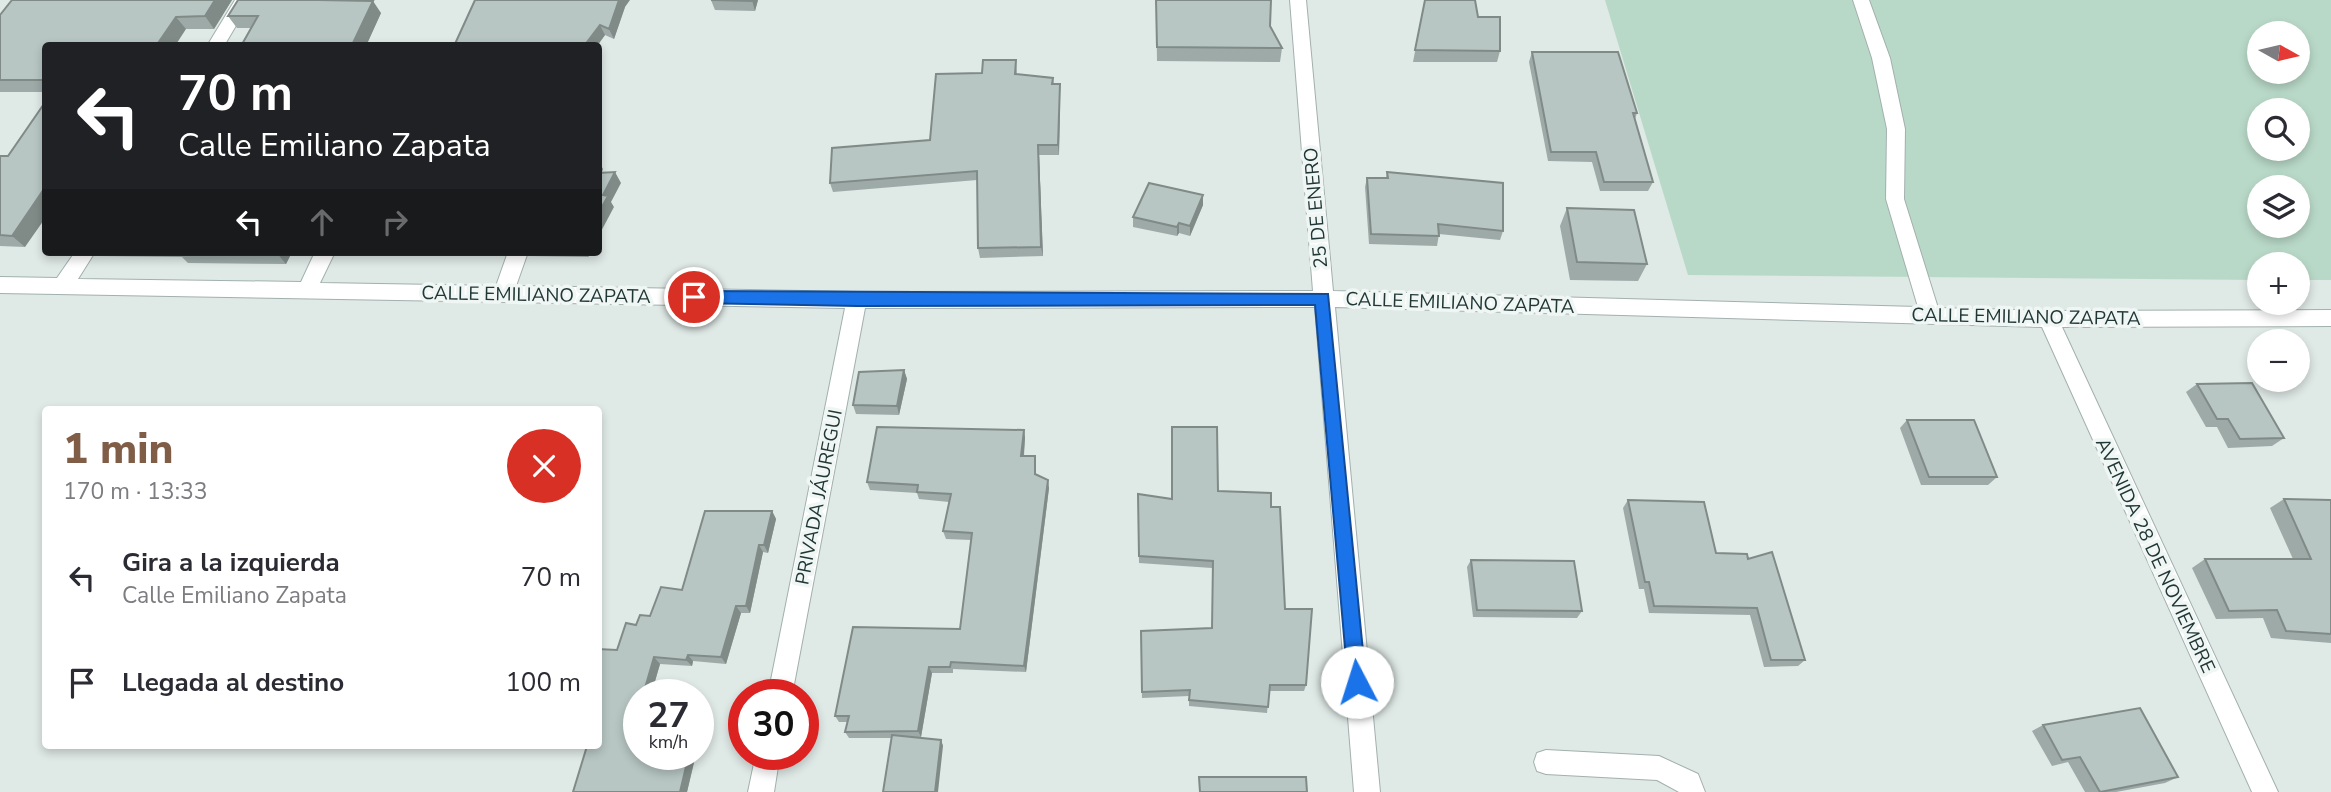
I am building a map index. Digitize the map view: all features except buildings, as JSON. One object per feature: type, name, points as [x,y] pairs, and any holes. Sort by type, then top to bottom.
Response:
[{"type":"street","points":[[217,42],[243,0]]},
{"type":"street","name":"25 DE ENERO","points":[[1298,0],[1367,792]]},
{"type":"street","points":[[1861,0],[1881,58],[1896,129],[1895,200],[1930,315]]},
{"type":"street","points":[[63,286],[82,256]]},
{"type":"street","points":[[307,290],[323,256]]},
{"type":"street","points":[[503,294],[517,256]]},
{"type":"street","name":"CALLE EMILIANO ZAPATA","points":[[0,285],[857,300],[1322,299],[2048,318],[2331,318]]},
{"type":"street","name":"PRIVADA JÁUREGUI","points":[[783,679],[857,300]]},
{"type":"street","name":"AVENIDA 28 DE NOVIEMBRE","points":[[2048,318],[2265,792]]},
{"type":"street","points":[[1546,762],[1659,768],[1689,783],[1692,792]]},
{"type":"street","points":[[761,792],[765,770]]},
{"type":"green space","points":[[1605,0],[2331,0],[2331,280],[2310,280],[2310,252],[2247,252],[2247,280],[1688,275]]},
{"type":"route","points":[[694,297],[857,300],[1322,299],[1357,682]]}]
